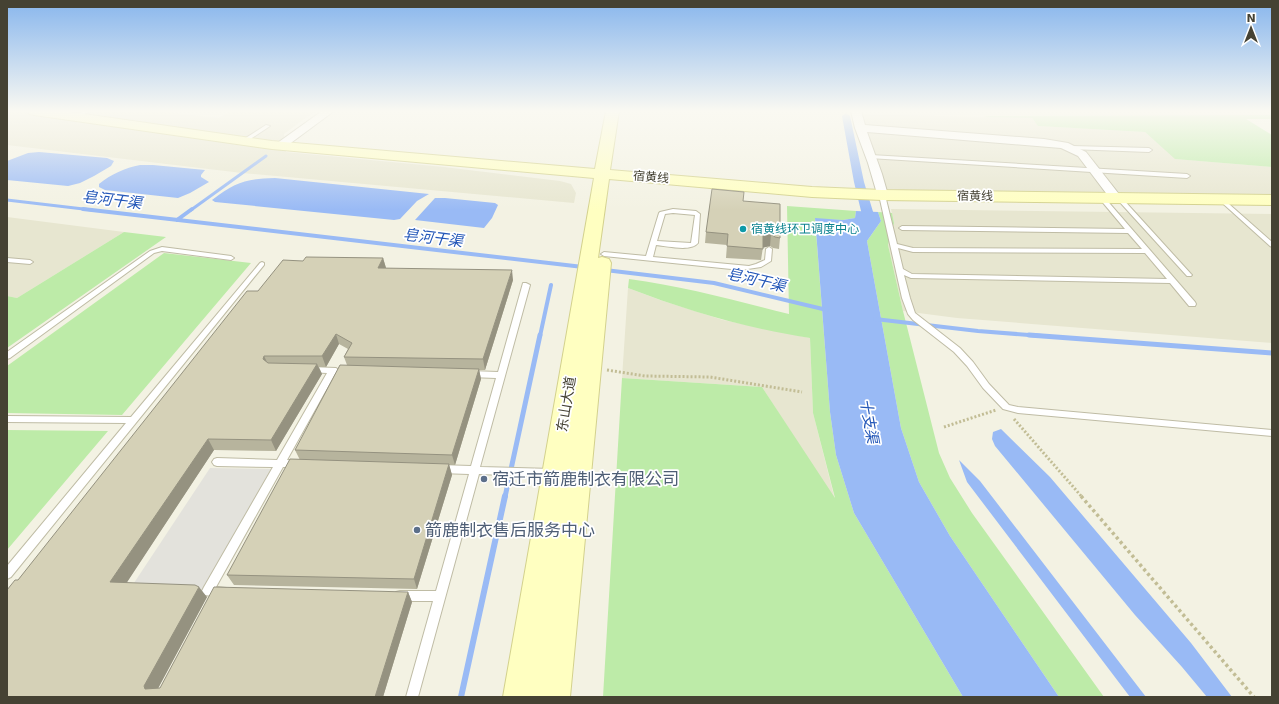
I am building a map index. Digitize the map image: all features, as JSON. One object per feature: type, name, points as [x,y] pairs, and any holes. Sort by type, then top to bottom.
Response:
[{"type":"main road","name":"宿黄线","points":[[265,144],[812,192],[878,195],[1272,200]]},
{"type":"main road","name":"东山大道","points":[[553,697],[567,473],[596,266],[610,144]]},
{"type":"main road","name":"东山大道","points":[[608,173],[616,144]]},
{"type":"main road","name":"东山大道","points":[[520,697],[590,367],[596,266]]},
{"type":"street","points":[[866,144],[880,182],[878,195]]},
{"type":"street","points":[[1053,144],[1072,148],[1082,154],[1112,198]]},
{"type":"lane","points":[[1072,148],[1149,150]]},
{"type":"lane","points":[[871,157],[1187,176]]},
{"type":"lane","points":[[878,195],[894,245],[909,306],[917,319],[925,327],[960,354],[986,386],[1006,407],[1272,433]]},
{"type":"lane","points":[[1112,198],[1130,231],[1192,304]]},
{"type":"lane","points":[[1112,198],[1189,275]]},
{"type":"lane","points":[[1221,199],[1272,245]]},
{"type":"lane","points":[[649,259],[662,213],[673,211],[696,213],[698,215],[695,243],[693,245],[688,246],[654,243]]},
{"type":"lane","points":[[902,228],[1130,231]]},
{"type":"lane","points":[[894,245],[913,250],[1148,252]]},
{"type":"lane","points":[[7,356],[152,252],[162,249],[231,258]]},
{"type":"lane","points":[[596,266],[649,259],[754,268],[768,261],[769,249]]},
{"type":"lane","points":[[7,260],[30,262]]},
{"type":"lane","points":[[7,574],[262,264]]},
{"type":"lane","points":[[900,270],[911,276],[1173,281]]},
{"type":"lane","points":[[412,697],[526,285]]},
{"type":"lane","points":[[303,370],[348,371]]},
{"type":"lane","points":[[234,592],[208,591],[332,371]]},
{"type":"lane","points":[[463,374],[501,375]]},
{"type":"lane","points":[[7,419],[134,420]]},
{"type":"lane","points":[[217,462],[311,465]]},
{"type":"lane","points":[[428,469],[567,473]]},
{"type":"lane","points":[[211,605],[218,591]]},
{"type":"lane","points":[[392,595],[440,596]]},
{"type":"path","points":[[590,367],[645,376],[710,377],[802,392]]},
{"type":"path","points":[[944,427],[1006,407],[1022,428],[1254,697]]},
{"type":"shaded area","points":[[285,144],[286,152],[444,167],[560,181],[571,184],[576,193],[574,203],[242,173],[7,145]]},
{"type":"shaded area","points":[[864,144],[1159,144],[1176,159],[1272,167],[1272,196],[879,192]]},
{"type":"shaded area","points":[[891,209],[1272,214],[1272,343],[957,318],[903,311],[888,245],[894,223]]},
{"type":"shaded area","points":[[7,217],[124,232],[17,298],[7,296]]},
{"type":"shaded area","points":[[628,288],[723,320],[810,338],[813,413],[835,500],[762,387],[622,378]]},
{"type":"shaded area","points":[[210,468],[272,469],[203,591],[130,589]]},
{"type":"green space","points":[[1158,144],[1272,144],[1272,167],[1175,159]]},
{"type":"green space","points":[[787,206],[856,211],[855,218],[843,220],[815,219],[830,412],[836,455],[854,513],[963,697],[603,697],[622,378],[762,387],[835,498],[813,413],[810,338],[718,318],[628,288],[629,279],[649,282],[709,294],[789,314]]},
{"type":"green space","points":[[878,212],[892,213],[894,223],[888,245],[939,453],[950,478],[972,513],[1104,697],[1059,697],[950,536],[919,482],[901,428],[867,241],[881,221]]},
{"type":"green space","points":[[124,232],[166,237],[7,348],[7,296],[17,298]]},
{"type":"green space","points":[[164,253],[251,263],[122,415],[7,413],[7,366]]},
{"type":"green space","points":[[7,430],[108,431],[7,550]]},
{"type":"water","points":[[39,152],[107,158],[114,161],[111,166],[94,176],[80,183],[68,186],[7,180],[7,161],[28,153]]},
{"type":"water","points":[[140,165],[205,170],[201,177],[209,182],[178,198],[105,190],[99,187],[99,184],[113,174]]},
{"type":"water","points":[[275,178],[429,194],[417,201],[400,219],[394,220],[215,202],[212,200],[235,185],[256,179]]},
{"type":"water","points":[[435,198],[495,203],[498,205],[492,218],[484,228],[415,220]]},
{"type":"water","points":[[856,211],[878,212],[881,221],[867,241],[901,428],[919,482],[950,536],[1059,697],[963,697],[854,513],[836,455],[830,412],[815,218],[843,220],[855,218]]},
{"type":"water","points":[[1001,429],[1050,477],[1191,643],[1232,697],[1207,697],[1135,615],[995,446],[992,439],[993,432]]},
{"type":"water","points":[[959,460],[980,481],[1146,697],[1130,697],[967,482]]},
{"type":"building","name":"宿黄线环卫调度中心","points":[[712,189],[744,192],[743,201],[780,204],[780,238],[771,234],[763,236],[763,249],[727,246],[728,234],[706,232]]},
{"type":"building","points":[[306,257],[383,258],[378,268],[512,270],[483,359],[344,357],[352,343],[336,334],[322,356],[264,356],[263,359],[268,363],[317,364],[271,440],[208,439],[110,582],[195,585],[199,587],[144,686],[145,689],[160,688],[214,587],[408,592],[375,697],[7,697],[7,590],[15,580],[18,580],[247,291],[258,291],[283,260],[303,261]]},
{"type":"building","points":[[340,365],[479,369],[452,455],[295,450]]},
{"type":"building","points":[[290,459],[449,464],[414,579],[227,575]]},
{"type":"waterway","name":"十支渠","points":[[851,144],[859,182],[868,215],[858,227]]},
{"type":"waterway","points":[[191,210],[266,156]]},
{"type":"waterway","name":"皂河干渠","points":[[7,200],[92,210]]},
{"type":"waterway","name":"皂河干渠","points":[[83,209],[177,220]]},
{"type":"waterway","points":[[177,220],[192,209]]},
{"type":"waterway","name":"皂河干渠","points":[[177,220],[583,267]]},
{"type":"waterway","name":"皂河干渠","points":[[605,270],[714,283],[827,310]]},
{"type":"waterway","points":[[540,336],[551,285]]},
{"type":"waterway","points":[[875,319],[978,331],[1033,335]]},
{"type":"waterway","points":[[505,497],[540,335]]},
{"type":"waterway","points":[[1033,335],[1272,353]]},
{"type":"waterway","points":[[1033,335],[1042,336]]},
{"type":"waterway","points":[[461,697],[505,496]]},
{"type":"place","name":"宿黄线环卫调度中心","points":[[743,229]]},
{"type":"place","name":"宿迁市箭鹿制衣有限公司","points":[[484,479]]},
{"type":"place","name":"箭鹿制衣售后服务中心","points":[[417,530]]}]
